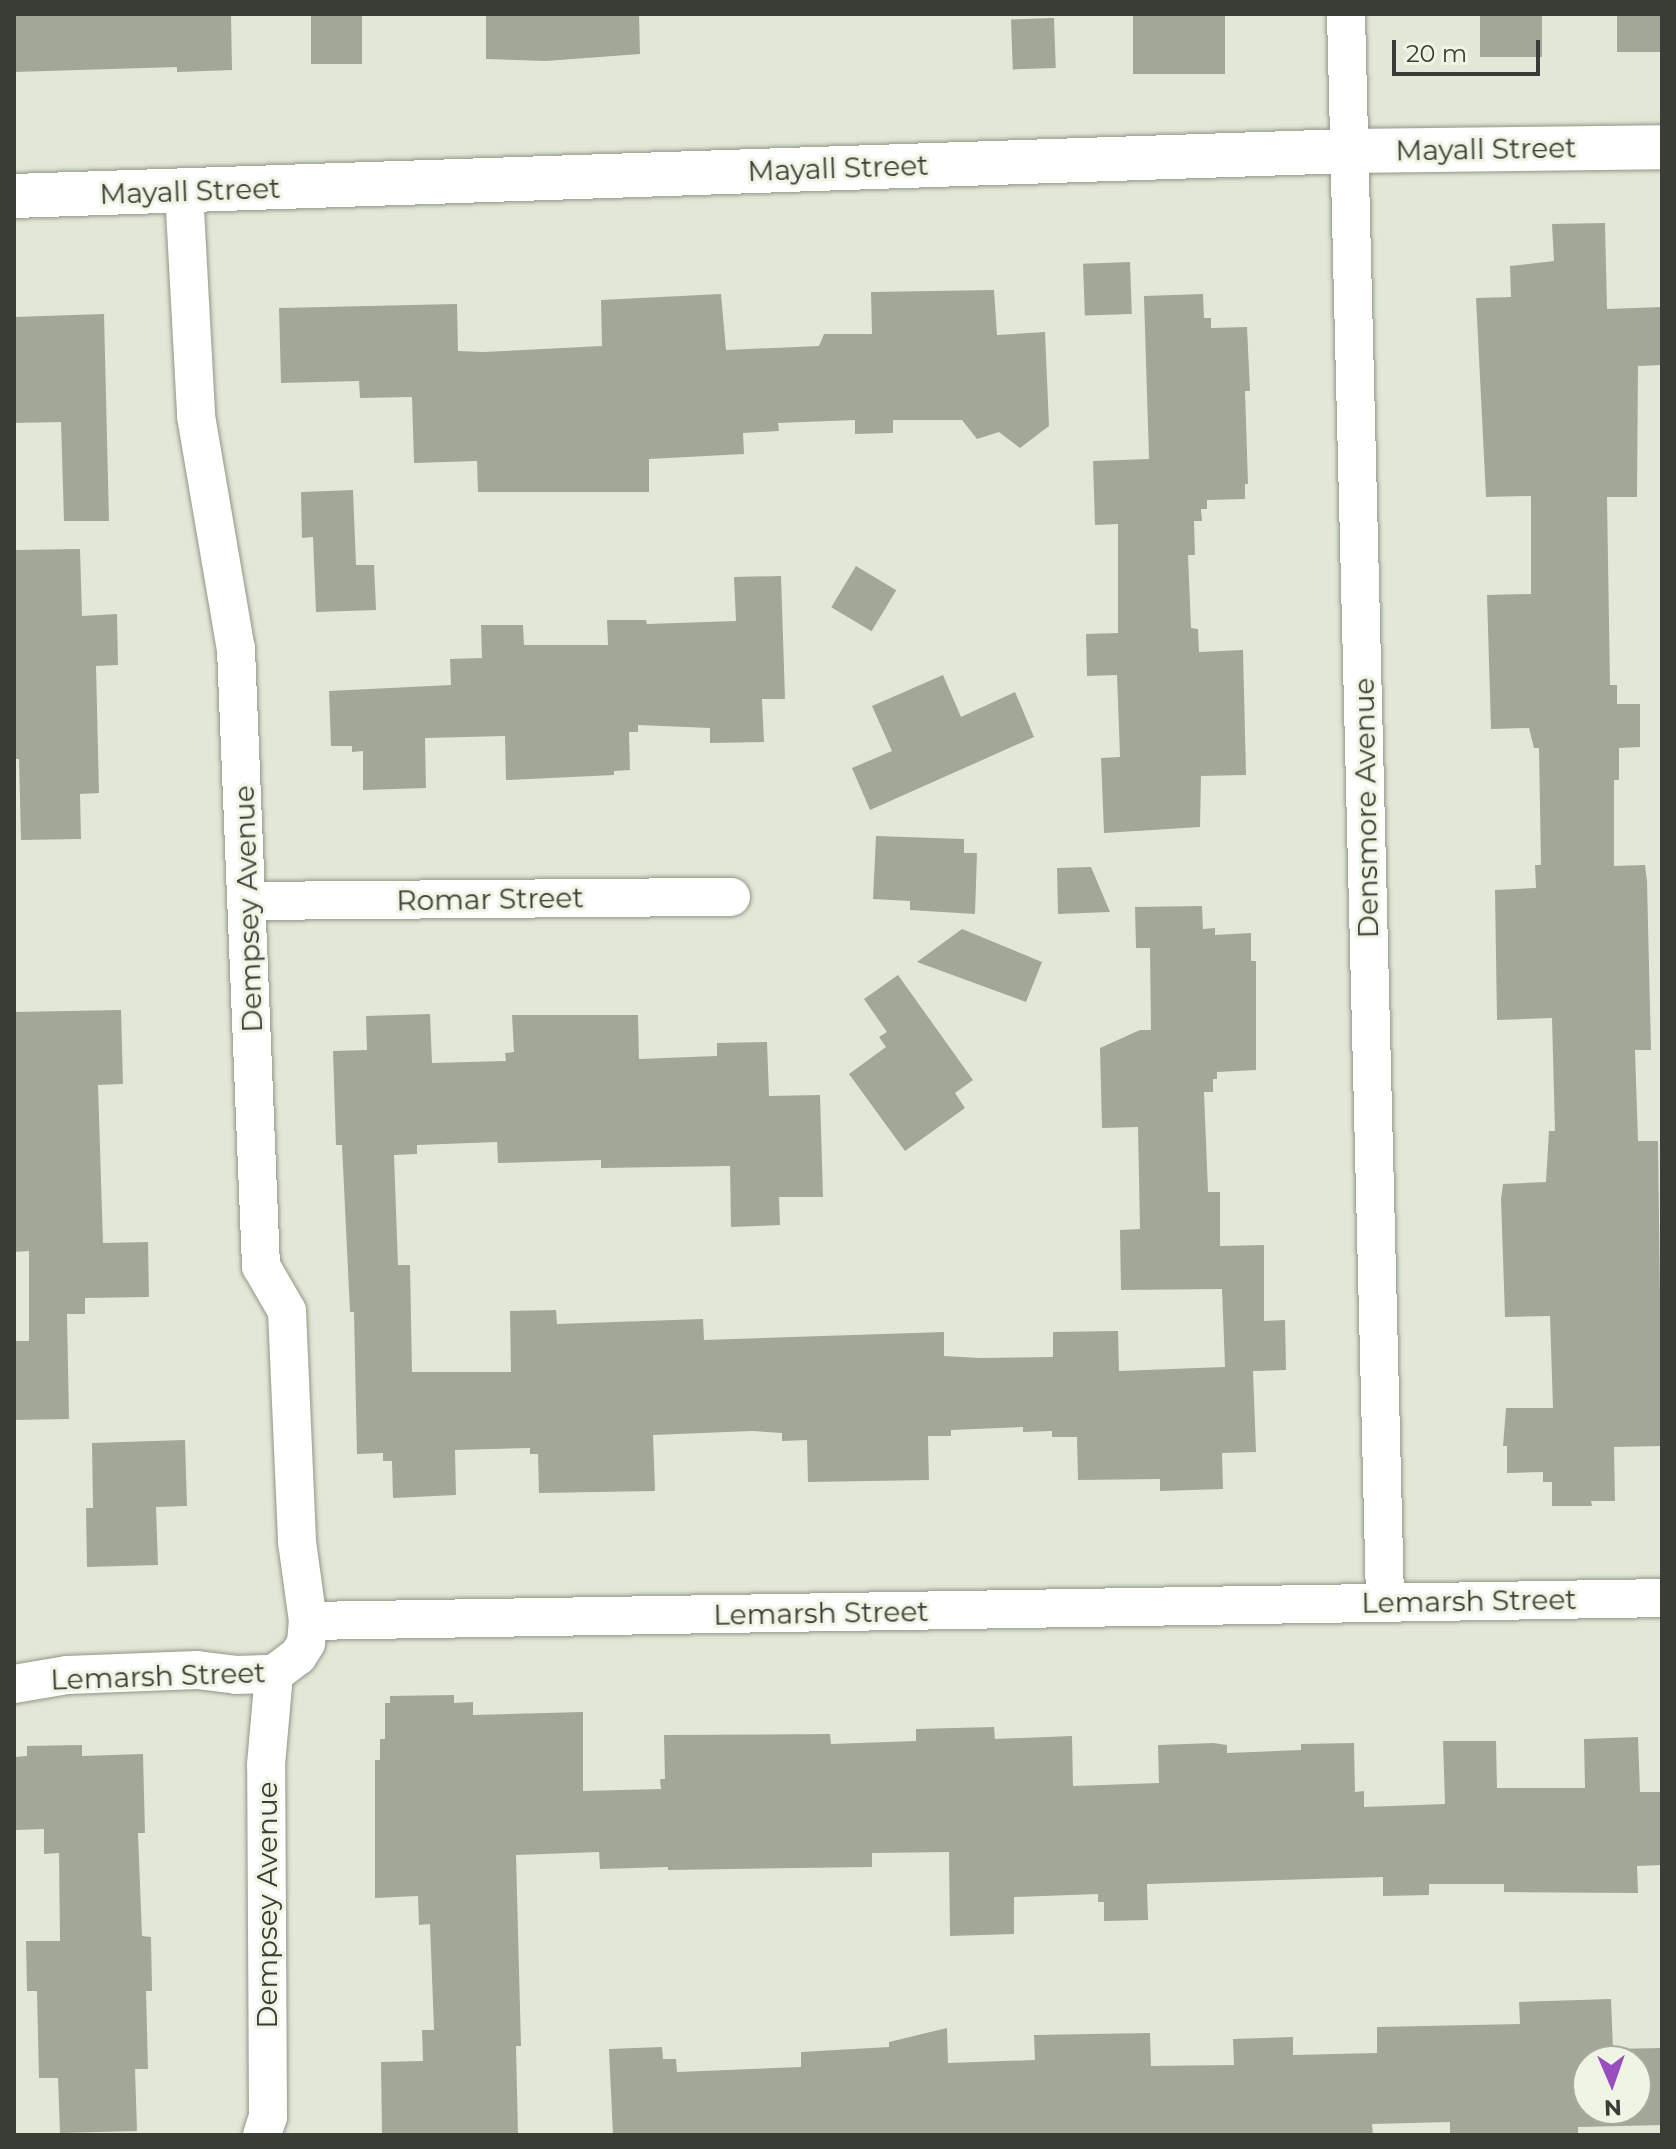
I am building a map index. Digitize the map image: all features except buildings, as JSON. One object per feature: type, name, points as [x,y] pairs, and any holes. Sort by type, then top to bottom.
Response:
[{"type":"street","name":"Densmore Avenue","points":[[1346,14],[1385,1603]]},
{"type":"street","name":"Mayall Street","points":[[14,196],[1350,151],[1662,147]]},
{"type":"street","name":"Dempsey Avenue","points":[[184,191],[196,416],[236,649],[249,901],[261,1266],[287,1311],[297,1542],[308,1621]]},
{"type":"street","name":"Romar Street","points":[[249,901],[731,897]]},
{"type":"street","name":"Lemarsh Street","points":[[14,1684],[67,1675],[197,1670],[236,1675],[274,1674],[298,1656],[306,1643],[308,1621],[1662,1598]]},
{"type":"street","name":"Dempsey Avenue","points":[[262,2135],[268,2117],[266,1765],[274,1674]]}]
